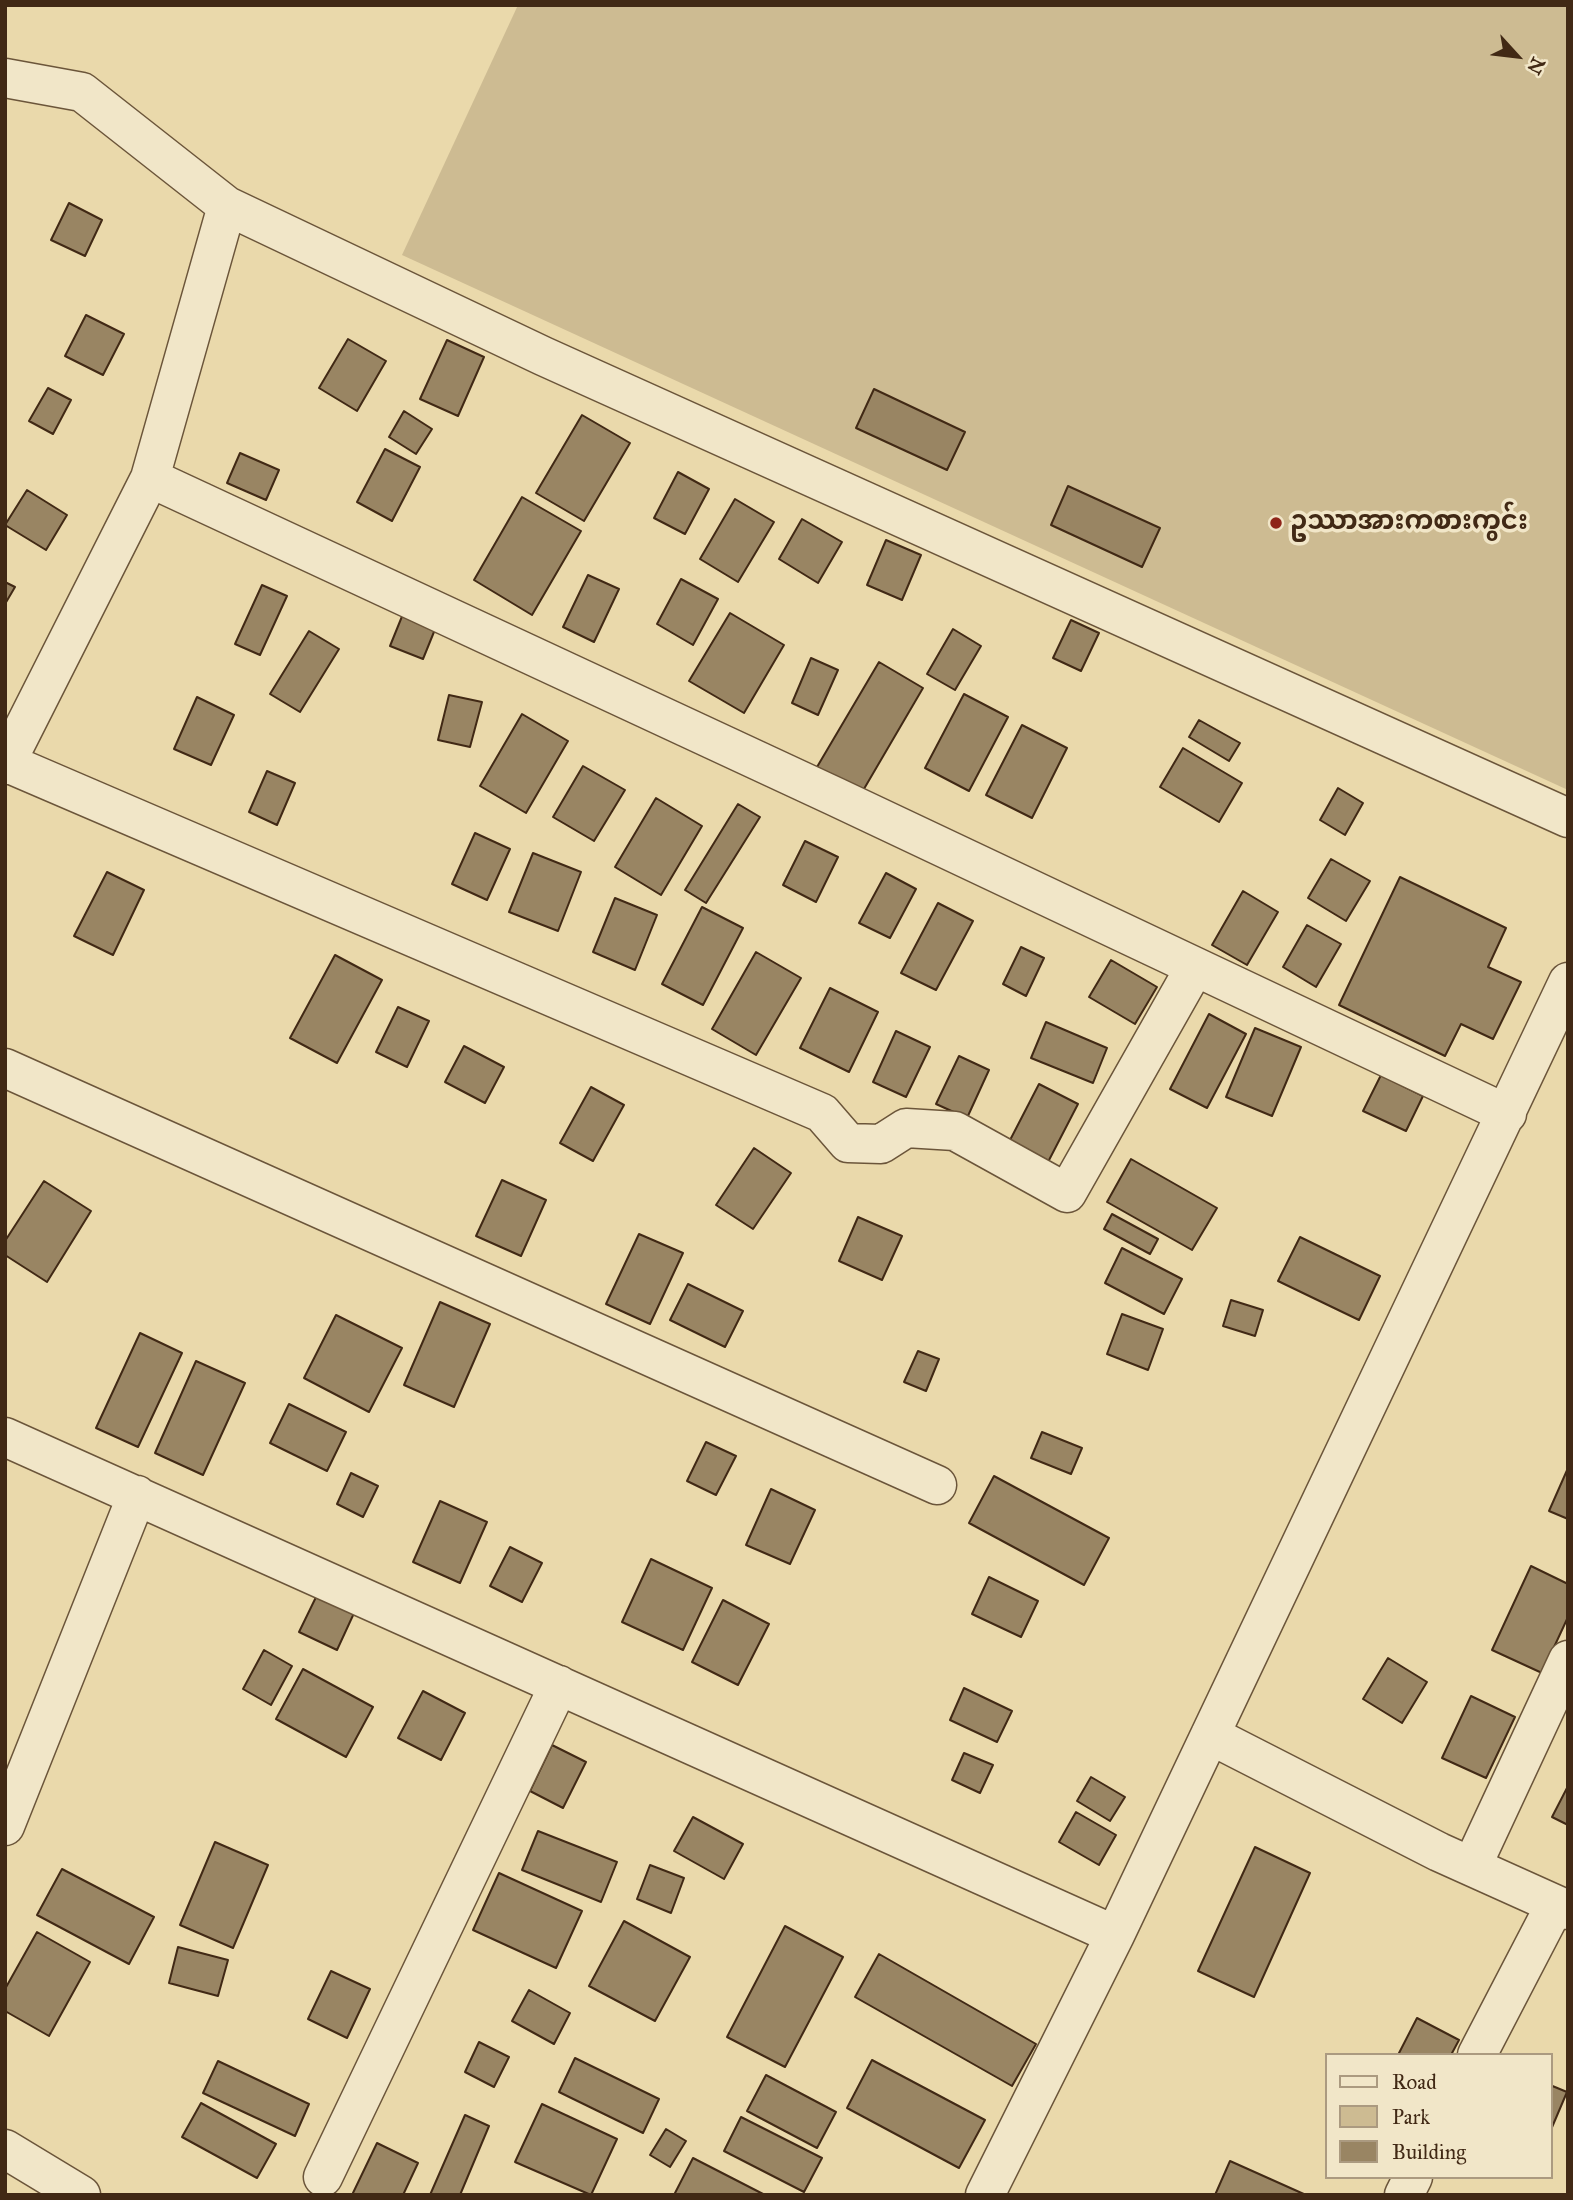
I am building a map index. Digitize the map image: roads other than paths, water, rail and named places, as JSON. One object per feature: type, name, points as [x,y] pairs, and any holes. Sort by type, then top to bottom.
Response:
[{"type":"street","points":[[5,78],[82,92],[227,206],[555,362],[1568,818]]},
{"type":"street","points":[[227,206],[150,478],[6,763],[822,1113],[848,1143],[881,1144],[906,1128],[955,1131],[1067,1193],[1195,967]]},
{"type":"street","points":[[150,478],[1507,1114]]},
{"type":"street","points":[[985,2195],[1115,1935],[1507,1114],[1563,1005]]},
{"type":"street","points":[[5,1068],[937,1485]]},
{"type":"street","points":[[5,1437],[1115,1935]]},
{"type":"street","points":[[5,1826],[137,1495]]},
{"type":"street","points":[[1472,1866],[1568,1660]]},
{"type":"street","points":[[323,2177],[559,1685]]},
{"type":"street","points":[[1210,1735],[1472,1866],[1562,1907],[1478,2053]]},
{"type":"street","points":[[5,2149],[81,2195]]},
{"type":"street","points":[[1404,2195],[1412,2179]]},
{"type":"place","name":"ဥဿာ‌အားကစားကွင်း","points":[[1276,523]]}]
